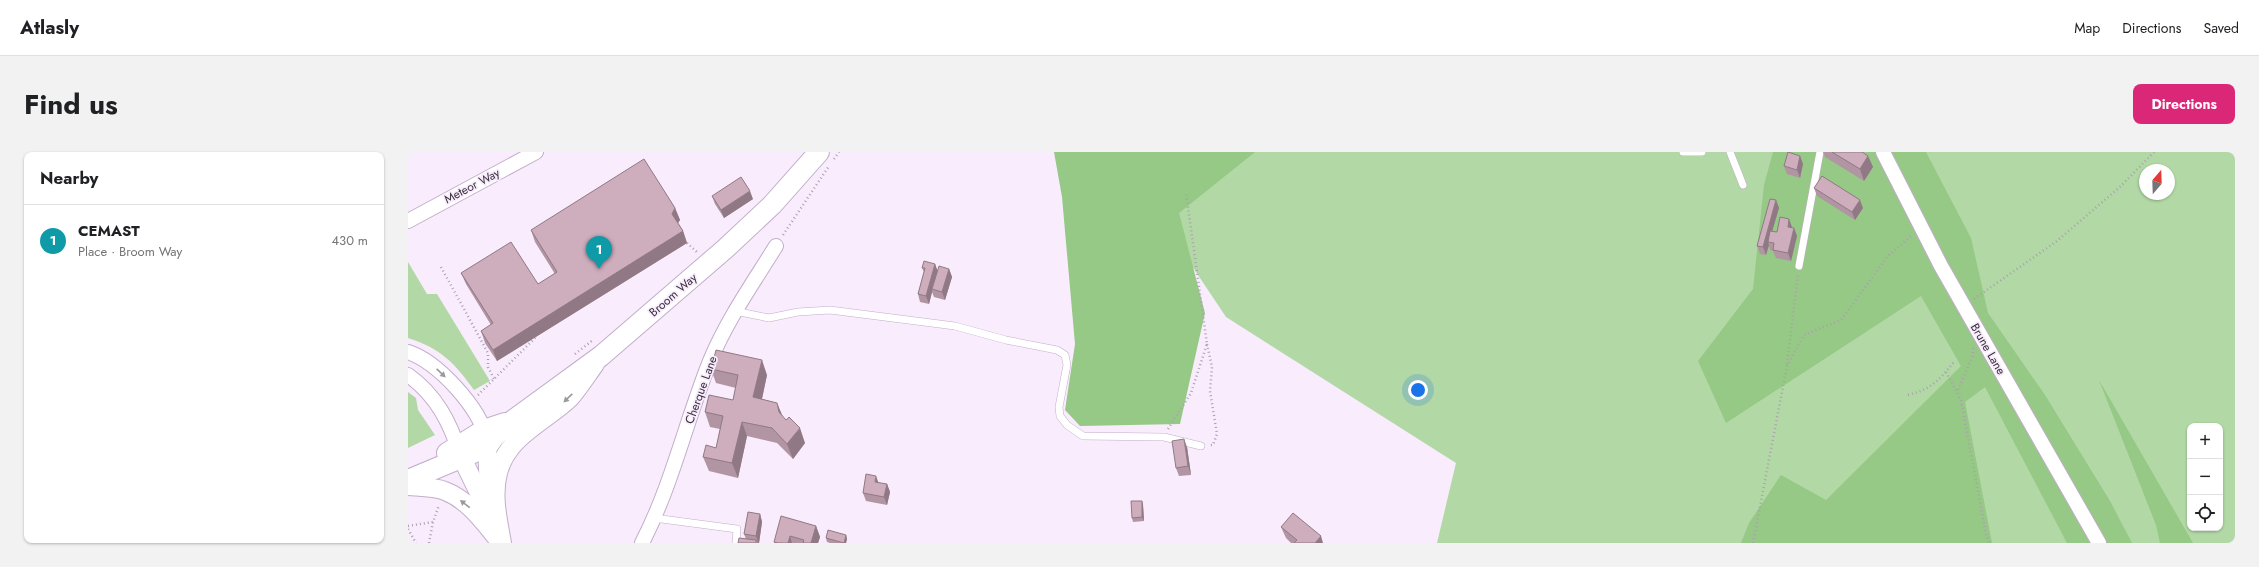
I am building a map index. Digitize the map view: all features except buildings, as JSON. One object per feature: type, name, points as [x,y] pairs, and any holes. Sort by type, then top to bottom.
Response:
[{"type":"main road","name":"Broom Way","points":[[411,480],[486,438],[494,437],[512,421],[601,356],[725,249],[772,205],[819,152]]},
{"type":"street","name":"Meteor Way","points":[[408,221],[536,152]]},
{"type":"street","name":"Brune Lane","points":[[1884,152],[1964,306],[2099,543]]},
{"type":"street","name":"Cherque Lane","points":[[642,543],[654,518],[710,361],[735,311],[776,246]]},
{"type":"street","points":[[408,352],[436,368],[470,401],[486,438],[491,515]]},
{"type":"street","points":[[502,543],[495,497],[498,473],[505,453],[520,437],[570,397],[601,356]]},
{"type":"street","points":[[408,376],[420,384],[434,399],[446,418],[460,452],[491,515],[502,543]]},
{"type":"street","points":[[411,480],[444,490],[457,498],[473,511],[502,543]]},
{"type":"lane","points":[[1683,152],[1702,152]]},
{"type":"lane","points":[[1730,152],[1743,185]]},
{"type":"lane","points":[[1799,266],[1820,152]]},
{"type":"lane","points":[[735,311],[769,318],[798,312],[830,310],[882,318],[955,326],[1006,340],[1056,350],[1065,355],[1066,366],[1059,407],[1060,416],[1067,425],[1083,436],[1161,437],[1201,446]]},
{"type":"lane","points":[[654,518],[738,529],[736,543]]},
{"type":"path","points":[[776,246],[839,152]]},
{"type":"path","points":[[1964,306],[2057,241],[2121,186],[2154,152]]},
{"type":"path","points":[[1186,193],[1207,344],[1212,367],[1210,391],[1217,434],[1213,445],[1201,446]]},
{"type":"path","points":[[1787,366],[1804,335],[1842,320],[1888,256],[1922,227]]},
{"type":"path","points":[[687,243],[702,257]]},
{"type":"path","points":[[1753,543],[1787,366],[1799,266]]},
{"type":"path","points":[[441,268],[488,353],[488,367],[494,379]]},
{"type":"path","points":[[569,358],[598,336]]},
{"type":"path","points":[[470,401],[497,378],[536,337]]},
{"type":"path","points":[[1958,391],[1973,355],[1974,343]]},
{"type":"path","points":[[1161,437],[1169,428],[1190,393],[1207,344]]},
{"type":"path","points":[[1908,395],[1922,391],[1936,384],[1954,362]]},
{"type":"path","points":[[1946,372],[1958,391],[1961,400],[1986,534],[1990,543]]},
{"type":"path","points":[[408,526],[433,522]]},
{"type":"path","points":[[408,529],[416,543]]},
{"type":"green space","points":[[1054,152],[1255,152],[1179,213],[1205,313],[1180,424],[1080,426],[1065,410],[1075,344],[1062,197]]},
{"type":"green space","points":[[1116,152],[2235,152],[2235,543],[1437,543],[1456,463],[1226,317]]},
{"type":"green space","points":[[1773,152],[1926,152],[1971,238],[1988,313],[2045,395],[2110,501],[2132,543],[2067,543],[1985,387],[1965,402],[1992,543],[1741,543],[1749,523],[1781,475],[1826,500],[1961,366],[1921,296],[1726,423],[1698,361],[1753,289],[1764,185]]},
{"type":"green space","points":[[408,262],[427,294],[437,294],[490,381],[474,390],[453,364],[446,358],[429,347],[408,338]]},
{"type":"green space","points":[[2099,380],[2193,543],[2160,543],[2156,525]]},
{"type":"green space","points":[[408,392],[416,398],[418,410],[435,435],[408,448]]},
{"type":"place","name":"CEMAST","points":[[599,269]]}]
